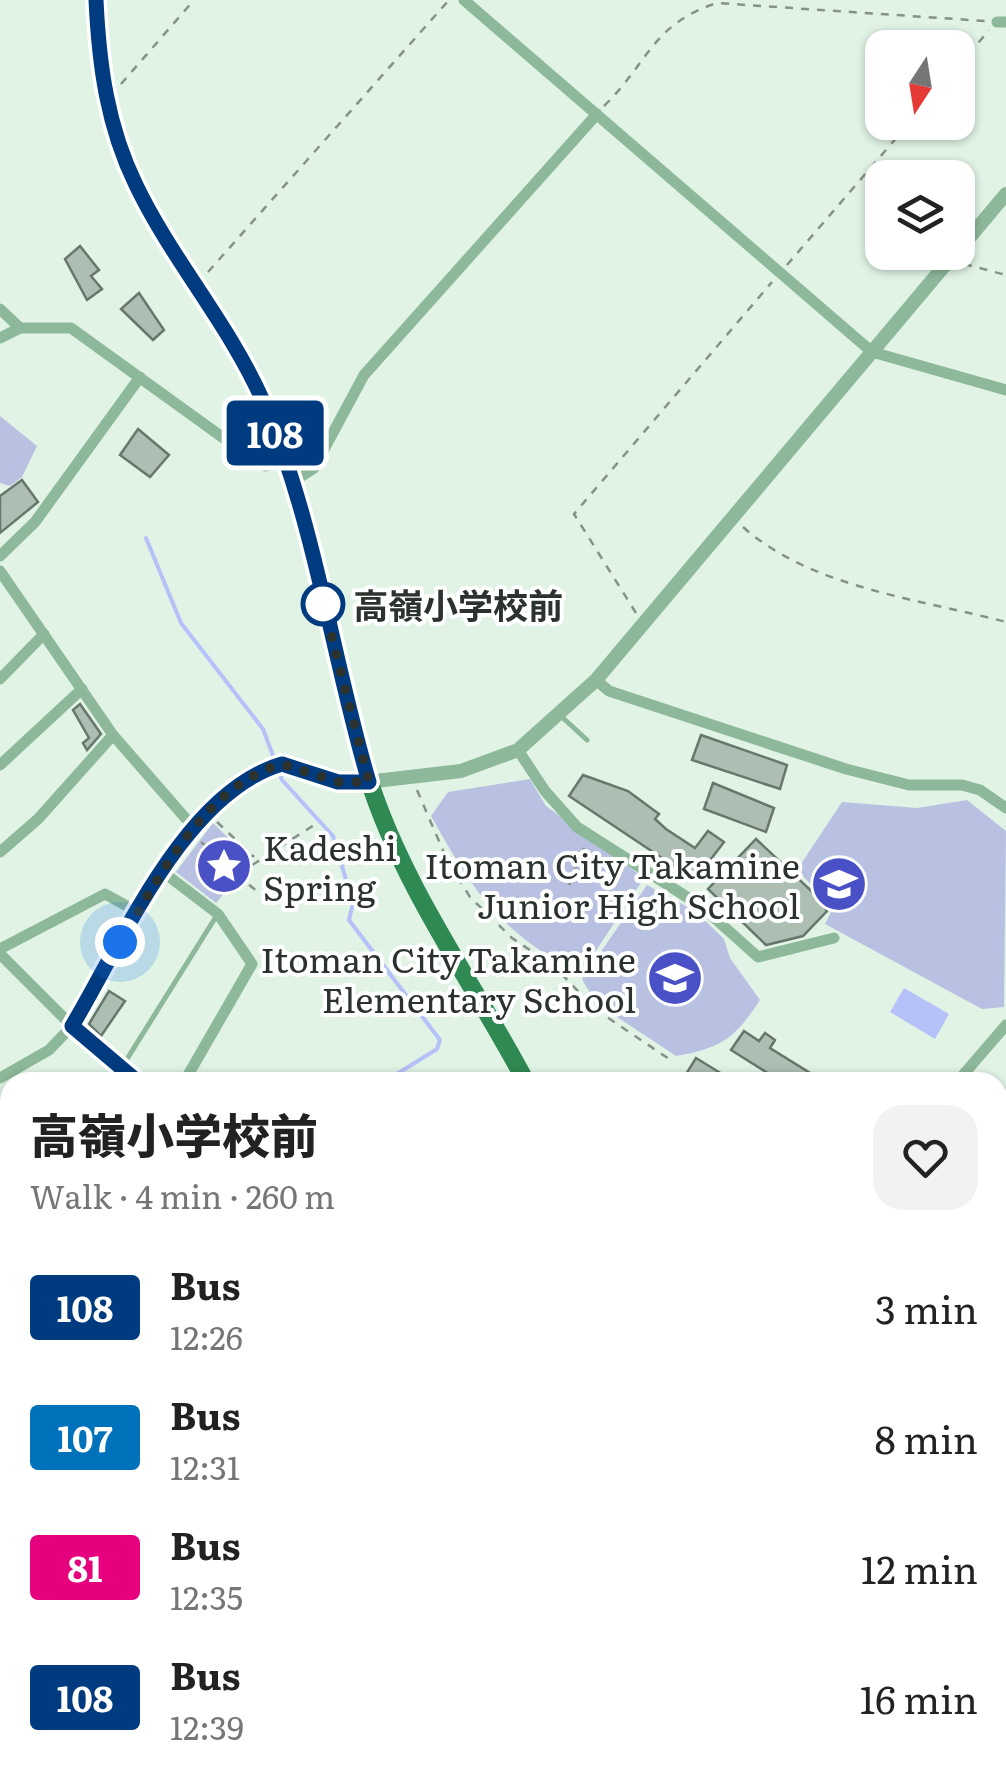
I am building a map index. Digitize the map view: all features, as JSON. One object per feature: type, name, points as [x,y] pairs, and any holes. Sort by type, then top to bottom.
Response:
[{"type":"main road","points":[[96,0],[106,100],[135,184],[263,401],[292,482],[369,782],[409,878],[520,1072]]},
{"type":"street","points":[[464,0],[872,352],[1006,390]]},
{"type":"street","points":[[292,482],[309,476],[364,375],[597,114]]},
{"type":"street","points":[[975,230],[1006,194]]},
{"type":"street","points":[[10,1072],[49,1050],[72,1026],[138,912],[192,831],[223,799],[261,770],[282,764],[338,782],[461,771],[518,750],[560,714],[596,680],[941,270]]},
{"type":"street","points":[[0,310],[20,328]]},
{"type":"street","points":[[0,338],[20,328],[71,328],[254,460],[266,466],[285,462]]},
{"type":"street","points":[[0,556],[35,522],[140,377]]},
{"type":"street","points":[[2,581],[44,634],[112,735],[192,831]]},
{"type":"street","points":[[0,680],[44,634]]},
{"type":"street","points":[[596,680],[609,691],[768,746],[909,785],[962,785],[980,790],[1006,808]]},
{"type":"street","points":[[0,766],[82,689]]},
{"type":"street","points":[[0,852],[38,818],[112,735]]},
{"type":"street","points":[[518,750],[545,791],[577,827],[701,906],[758,957],[834,938]]},
{"type":"street","points":[[163,872],[218,914],[249,955],[252,968],[216,1020],[189,1072]]},
{"type":"street","points":[[124,1072],[72,1026],[0,951],[105,894],[138,912]]},
{"type":"street","points":[[966,1072],[1006,1025]]},
{"type":"lane","points":[[560,714],[587,740]]},
{"type":"lane","points":[[120,1069],[218,914]]},
{"type":"path","points":[[106,100],[194,0]]},
{"type":"path","points":[[197,284],[449,0]]},
{"type":"path","points":[[597,114],[636,75],[660,32],[694,10],[716,3],[1001,22]]},
{"type":"path","points":[[975,49],[1001,22]]},
{"type":"path","points":[[642,623],[574,514],[895,140]]},
{"type":"path","points":[[975,262],[1006,275]]},
{"type":"path","points":[[730,516],[789,562],[1006,622]]},
{"type":"path","points":[[416,788],[440,847],[470,897],[520,944],[555,966],[595,1009],[672,1061]]},
{"type":"path","points":[[207,815],[255,859]]},
{"type":"path","points":[[237,872],[314,825]]},
{"type":"path","points":[[192,831],[256,894],[270,899],[312,896]]},
{"type":"path","points":[[570,886],[583,850]]},
{"type":"shaded area","points":[[0,416],[37,446],[22,477],[10,486],[0,483]]},
{"type":"shaded area","points":[[530,779],[546,806],[644,878],[580,975],[528,942],[492,908],[431,816],[448,792]]},
{"type":"shaded area","points":[[967,800],[1006,831],[1004,1007],[982,1009],[825,924],[833,908],[797,870],[842,802],[917,808]]},
{"type":"shaded area","points":[[213,823],[251,860],[216,903],[176,872]]},
{"type":"shaded area","points":[[647,885],[695,911],[724,939],[730,958],[760,1000],[743,1024],[716,1045],[676,1056],[593,998],[582,979]]},
{"type":"shaded area","points":[[904,988],[949,1014],[935,1039],[890,1012]]},
{"type":"building","points":[[80,246],[99,270],[91,276],[102,289],[87,300],[65,259]]},
{"type":"building","points":[[139,293],[164,330],[153,340],[121,309]]},
{"type":"building","points":[[138,429],[169,455],[150,477],[120,455]]},
{"type":"building","points":[[22,480],[38,502],[0,533],[0,496]]},
{"type":"building","points":[[80,704],[101,734],[87,750],[83,743],[89,738],[73,710]]},
{"type":"building","points":[[701,735],[787,765],[780,789],[692,760]]},
{"type":"building","points":[[583,775],[628,791],[659,814],[655,819],[666,829],[695,848],[708,831],[724,842],[695,880],[569,796]]},
{"type":"building","points":[[713,783],[774,808],[766,832],[704,809]]},
{"type":"building","points":[[756,839],[820,899],[827,911],[803,936],[766,945],[708,889]]},
{"type":"building","points":[[109,991],[125,1001],[101,1036],[89,1024]]},
{"type":"building","points":[[744,1031],[759,1041],[765,1033],[775,1040],[770,1048],[808,1072],[766,1072],[731,1050]]},
{"type":"building","points":[[696,1058],[719,1072],[687,1072]]},
{"type":"waterway","points":[[146,538],[181,623],[263,729],[275,761]]},
{"type":"waterway","points":[[278,770],[282,780],[333,836],[353,903],[349,920],[440,1040],[437,1049],[400,1072]]},
{"type":"bus line","name":"108","points":[[96,0],[104,84],[122,153],[152,215],[244,364],[263,401],[292,482],[369,782],[327,780],[282,764],[261,770],[246,780],[194,828],[163,872],[72,1026],[87,1044],[125,1072]]},
{"type":"place","name":"高嶺小学校前","points":[[323,604]]},
{"type":"place","name":"Kadeshi Spring","points":[[224,866]]},
{"type":"place","name":"Itoman City Takamine Junior High School","points":[[839,884]]},
{"type":"place","name":"Itoman City Takamine Elementary School","points":[[675,978]]},
{"type":"route","points":[[120,942],[194,828],[261,770],[282,764],[327,780],[369,782],[320,591],[323,604]]}]
